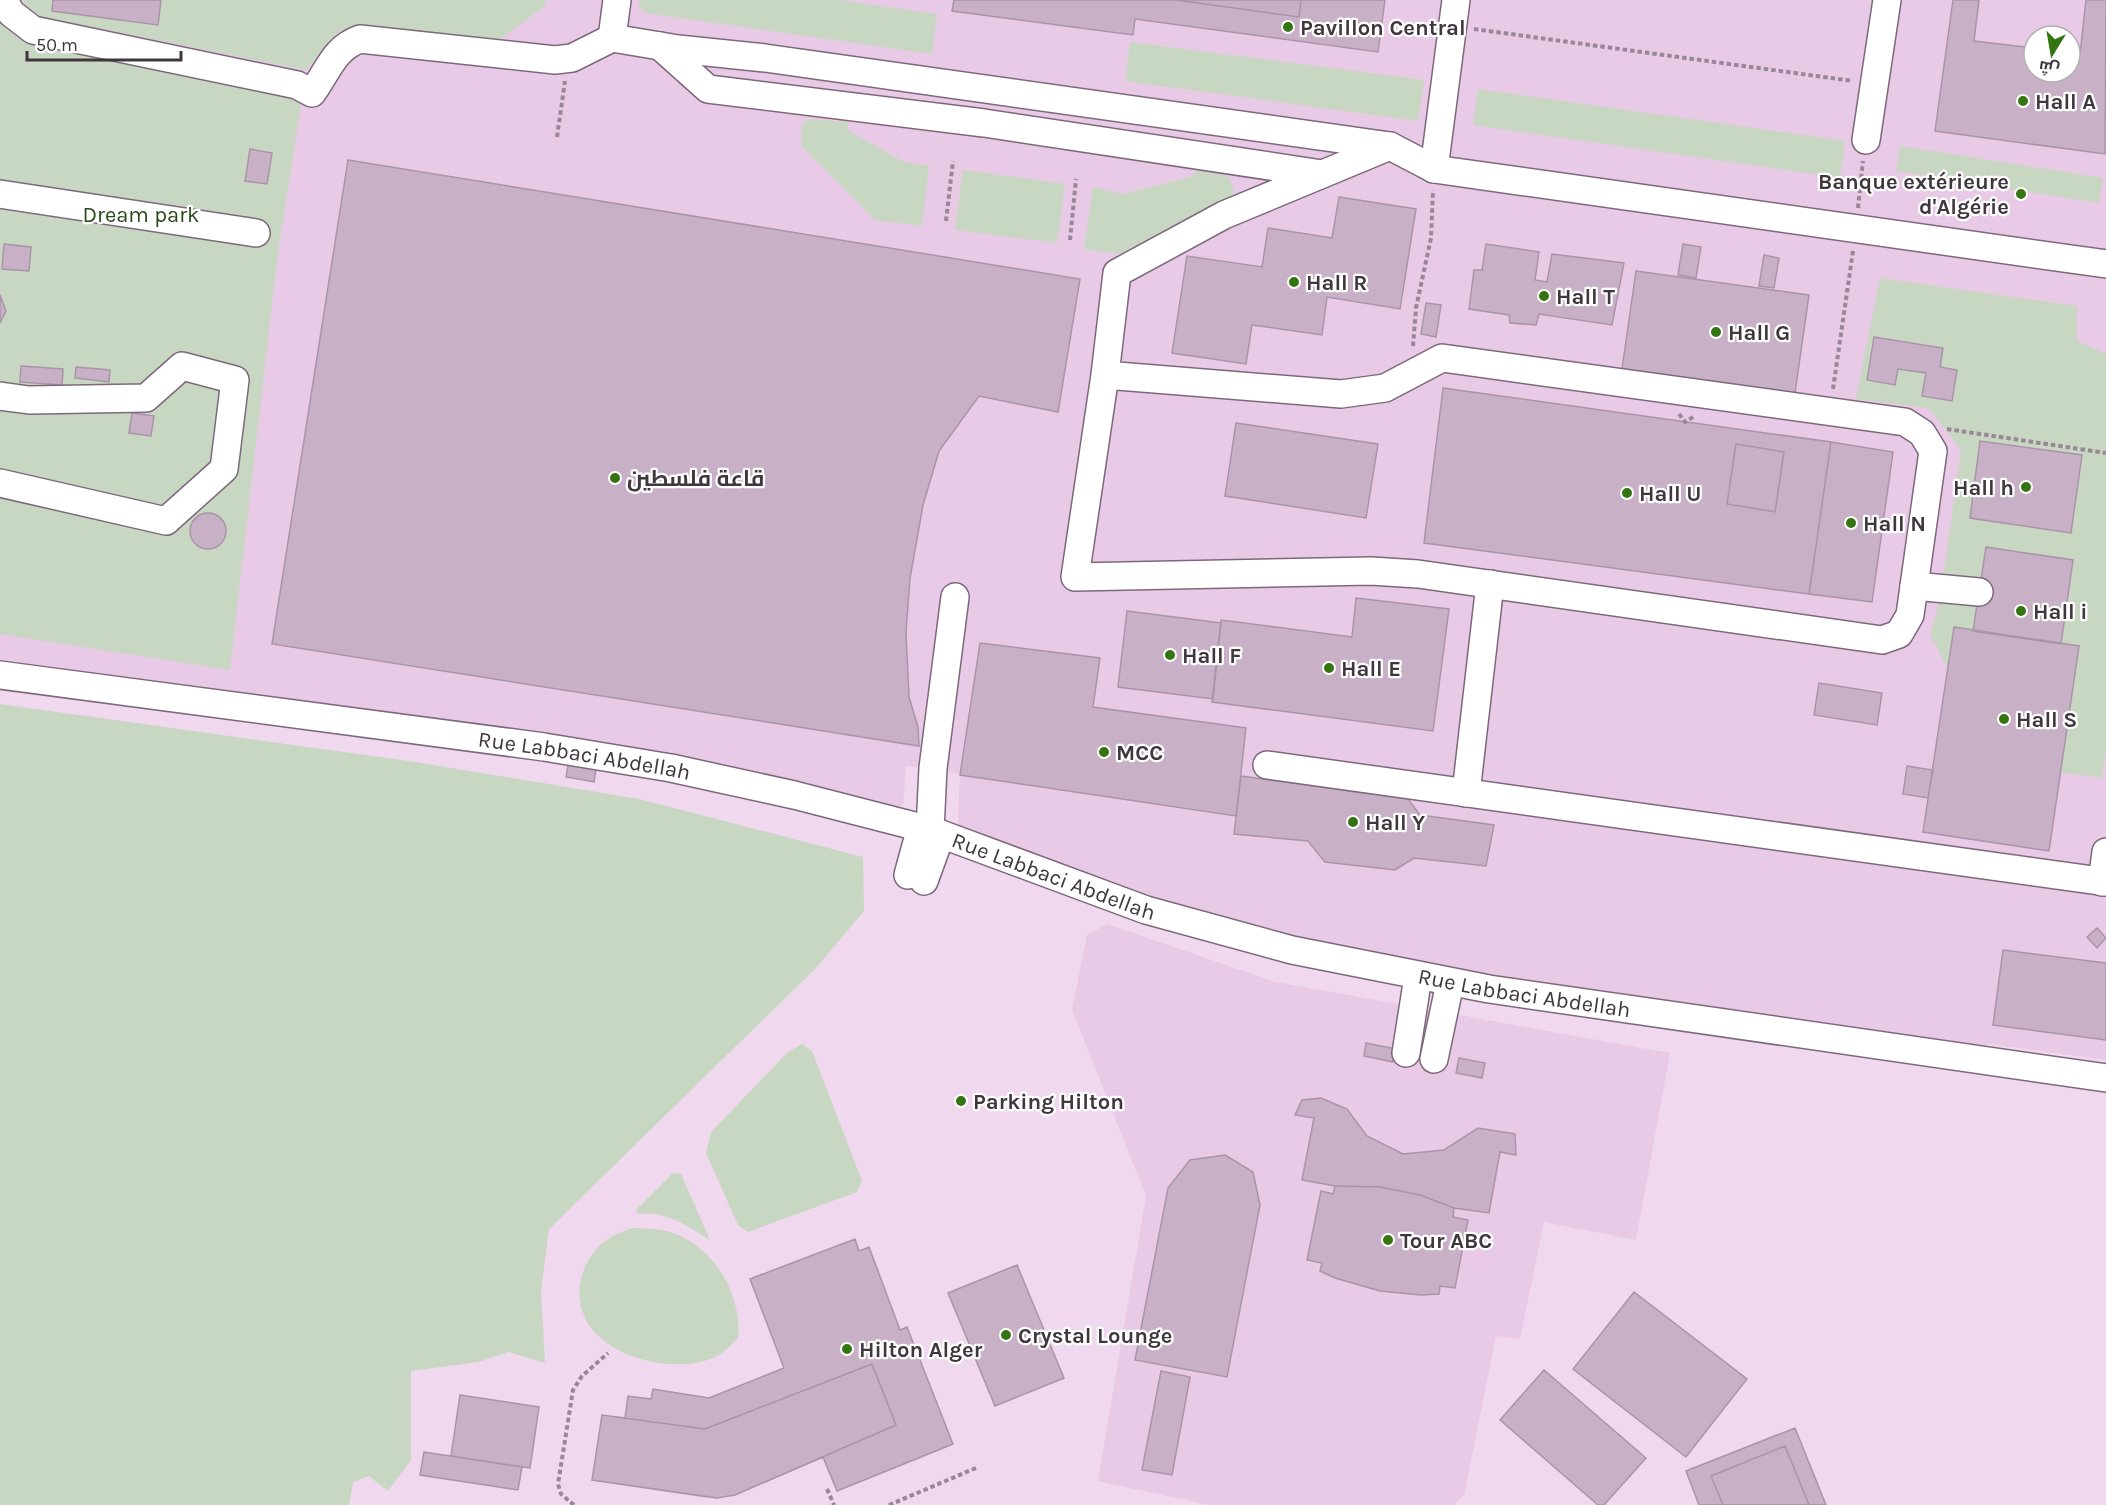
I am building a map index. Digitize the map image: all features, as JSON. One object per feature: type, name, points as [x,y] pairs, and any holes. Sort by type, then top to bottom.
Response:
[{"type":"street","points":[[4,0],[10,13],[33,30],[297,85],[312,93],[334,56],[346,44],[360,39],[555,60],[572,58],[612,38],[1389,146],[1434,169],[2106,264]]},
{"type":"street","points":[[612,38],[617,0]]},
{"type":"street","points":[[1866,140],[1887,0]]},
{"type":"street","points":[[1434,169],[1454,13]]},
{"type":"street","points":[[660,46],[708,89],[984,123],[1323,174]]},
{"type":"street","points":[[1105,375],[1341,394],[1385,388],[1442,358],[1905,422],[1922,434],[1933,451],[1910,615],[1899,634],[1882,640],[1490,584],[1371,571],[1075,577],[1105,375],[1117,273],[1224,215],[1389,146]]},
{"type":"street","points":[[0,194],[256,233]]},
{"type":"street","points":[[0,396],[29,400],[146,398],[182,366],[235,380],[224,469],[166,521],[0,483]]},
{"type":"street","points":[[1466,793],[1490,584]]},
{"type":"street","points":[[1914,585],[1979,592]]},
{"type":"street","points":[[916,878],[928,840],[933,768],[956,597]]},
{"type":"street","name":"Rue Labbaci Abdellah","points":[[0,675],[607,757],[794,795],[928,840],[1193,935],[1292,961],[1449,989],[2106,1091]]},
{"type":"street","name":"Rue Labbaci Abdellah","points":[[0,689],[604,765],[792,806],[928,840]]},
{"type":"street","points":[[1267,765],[2104,882],[2106,852]]},
{"type":"street","points":[[1406,1053],[1417,982]]},
{"type":"street","points":[[1434,1059],[1449,989]]},
{"type":"street","name":"Rue Labbaci Abdellah","points":[[1449,989],[2106,1078]]},
{"type":"path","points":[[1454,13],[1874,84]]},
{"type":"path","points":[[557,137],[566,73]]},
{"type":"path","points":[[946,221],[953,161]]},
{"type":"path","points":[[1411,374],[1416,308],[1431,238],[1434,169]]},
{"type":"path","points":[[1070,240],[1076,179]]},
{"type":"path","points":[[1836,370],[1847,308]]},
{"type":"path","points":[[1940,428],[2106,453]]},
{"type":"path","points":[[574,1505],[561,1494],[558,1484],[573,1390],[582,1376],[608,1353]]},
{"type":"path","points":[[889,1505],[976,1468]]},
{"type":"path","points":[[827,1489],[834,1505]]},
{"type":"shaded area","points":[[0,0],[2106,0],[2106,1060],[1989,1044],[1970,1049],[1533,984],[1344,952],[1168,906],[957,837],[960,775],[933,768],[906,766],[903,805],[888,811],[0,663]]},
{"type":"shaded area","points":[[1107,924],[1276,982],[1670,1053],[1636,1240],[1544,1222],[1520,1339],[1496,1336],[1464,1495],[1453,1505],[1209,1505],[1098,1481],[1146,1196],[1072,1010],[1087,935]]},
{"type":"green space","points":[[24,0],[546,0],[545,6],[499,40],[340,30],[306,70],[39,16],[23,8]]},
{"type":"green space","points":[[639,0],[839,0],[937,14],[932,54],[645,13],[639,5]]},
{"type":"green space","name":"Dream park","points":[[0,22],[37,43],[302,98],[278,252],[230,670],[0,634]]},
{"type":"green space","points":[[1130,42],[1424,80],[1418,121],[1125,81]]},
{"type":"green space","points":[[1478,89],[1845,141],[1840,178],[1473,125]]},
{"type":"green space","points":[[808,119],[847,122],[849,131],[904,162],[929,166],[922,226],[875,220],[801,146],[802,125]]},
{"type":"green space","points":[[1900,146],[2103,178],[2099,203],[1896,171]]},
{"type":"green space","points":[[963,170],[1065,184],[1057,243],[955,230]]},
{"type":"green space","points":[[1198,171],[1227,176],[1234,188],[1233,199],[1118,254],[1084,249],[1093,187],[1122,194],[1190,177]]},
{"type":"green space","points":[[1880,278],[2077,306],[2077,341],[2106,354],[2106,751],[2102,778],[2061,772],[2079,647],[2061,644],[2073,560],[1986,547],[1973,631],[1954,628],[1948,669],[1930,635],[1940,600],[1961,450],[1929,408],[1856,399]]},
{"type":"green space","points":[[0,704],[409,761],[639,799],[863,857],[864,911],[816,968],[549,1229],[541,1291],[545,1363],[509,1352],[478,1362],[411,1371],[411,1460],[388,1491],[369,1476],[353,1482],[349,1505],[0,1505]]},
{"type":"green space","points":[[802,1044],[812,1051],[862,1181],[857,1192],[748,1232],[738,1225],[706,1153],[711,1132],[787,1053]]},
{"type":"green space","points":[[673,1173],[681,1174],[710,1240],[667,1217],[658,1214],[638,1214],[636,1210]]},
{"type":"green space","points":[[633,1228],[658,1229],[678,1235],[694,1244],[719,1270],[735,1303],[738,1320],[738,1338],[727,1349],[713,1358],[697,1363],[662,1363],[643,1360],[625,1353],[609,1345],[596,1333],[586,1320],[582,1309],[580,1287],[582,1275],[599,1246],[617,1234]]},
{"type":"building","points":[[53,0],[161,0],[158,25],[52,11]]},
{"type":"building","name":"Pavillon Central","points":[[954,0],[1385,0],[1378,52],[1135,19],[1133,35],[952,11]]},
{"type":"building","points":[[1176,0],[1301,0],[1299,17]]},
{"type":"building","name":"Hall A","points":[[1953,0],[1979,0],[1974,41],[2022,47],[2022,84],[2082,84],[2082,36],[2086,0],[2106,0],[2105,154],[1935,131]]},
{"type":"building","points":[[250,149],[272,153],[267,184],[245,181]]},
{"type":"building","name":"قاعة فلسطين","points":[[348,160],[1080,279],[1058,412],[979,396],[939,451],[923,505],[910,578],[906,633],[909,697],[918,727],[919,746],[272,644]]},
{"type":"building","name":"Hall R","points":[[1339,197],[1416,209],[1400,309],[1327,297],[1322,335],[1252,325],[1246,364],[1172,353],[1187,256],[1262,267],[1268,228],[1332,238]]},
{"type":"building","points":[[4,244],[31,247],[29,271],[2,269]]},
{"type":"building","name":"Hall T","points":[[1486,244],[1539,252],[1535,280],[1547,282],[1552,254],[1624,263],[1612,325],[1539,314],[1536,325],[1510,323],[1509,315],[1469,309],[1474,270],[1482,270]]},
{"type":"building","points":[[1683,244],[1701,247],[1696,278],[1678,275]]},
{"type":"building","points":[[1764,255],[1779,258],[1774,288],[1759,286]]},
{"type":"building","name":"Hall G","points":[[1636,271],[1809,295],[1795,393],[1622,369]]},
{"type":"building","points":[[0,295],[6,311],[0,323]]},
{"type":"building","points":[[1426,303],[1441,305],[1436,337],[1421,334]]},
{"type":"building","points":[[1874,337],[1943,348],[1940,367],[1957,370],[1952,401],[1922,396],[1926,373],[1898,369],[1895,385],[1867,380]]},
{"type":"building","points":[[21,366],[63,369],[62,385],[20,382]]},
{"type":"building","points":[[76,367],[110,370],[109,382],[75,378]]},
{"type":"building","name":"Hall U","points":[[1443,388],[1831,442],[1809,594],[1424,543]]},
{"type":"building","points":[[132,413],[154,416],[151,436],[129,433]]},
{"type":"building","points":[[1236,423],[1378,444],[1366,518],[1225,496]]},
{"type":"building","name":"Hall h","points":[[1980,441],[2082,455],[2071,533],[1970,518]]},
{"type":"building","name":"Hall N","points":[[1831,442],[1893,452],[1872,602],[1809,594]]},
{"type":"building","points":[[1736,444],[1784,452],[1775,512],[1727,504]]},
{"type":"building","points":[[208,513],[221,518],[226,531],[221,544],[208,549],[195,544],[190,531],[195,518]]},
{"type":"building","name":"Hall i","points":[[1986,547],[2073,560],[2061,644],[1973,631]]},
{"type":"building","name":"Hall E","points":[[1356,598],[1449,609],[1433,731],[1212,702],[1221,620],[1352,637]]},
{"type":"building","name":"Hall F","points":[[1127,611],[1221,623],[1213,699],[1118,687]]},
{"type":"building","name":"Hall S","points":[[1954,627],[2079,646],[2049,851],[1923,832]]},
{"type":"building","name":"MCC","points":[[980,643],[1100,658],[1093,707],[1246,728],[1236,816],[960,775]]},
{"type":"building","points":[[1819,683],[1882,693],[1877,725],[1814,715]]},
{"type":"building","points":[[571,748],[599,753],[594,782],[566,777]]},
{"type":"building","points":[[1907,766],[1933,770],[1928,798],[1903,794]]},
{"type":"building","name":"Hall Y","points":[[1241,776],[1408,799],[1420,815],[1494,825],[1486,866],[1414,858],[1395,870],[1325,862],[1308,841],[1234,834]]},
{"type":"building","points":[[2097,928],[2106,938],[2097,948],[2087,937]]},
{"type":"building","points":[[2003,950],[2106,963],[2106,1040],[1993,1025]]},
{"type":"building","points":[[1366,1043],[1396,1049],[1393,1062],[1364,1056]]},
{"type":"building","points":[[1459,1058],[1485,1063],[1482,1078],[1456,1073]]},
{"type":"building","points":[[1321,1098],[1347,1109],[1367,1136],[1403,1154],[1444,1150],[1478,1128],[1515,1134],[1516,1155],[1500,1152],[1489,1213],[1454,1208],[1420,1195],[1380,1187],[1335,1186],[1302,1180],[1314,1118],[1295,1115],[1302,1100]]},
{"type":"building","points":[[1225,1155],[1253,1172],[1260,1205],[1227,1377],[1135,1360],[1168,1188],[1190,1160]]},
{"type":"building","name":"Tour ABC","points":[[1335,1186],[1380,1187],[1420,1195],[1454,1208],[1453,1217],[1468,1220],[1455,1288],[1440,1286],[1439,1294],[1421,1295],[1380,1291],[1335,1278],[1320,1271],[1322,1263],[1307,1260],[1321,1191],[1333,1194]]},
{"type":"building","name":"Hilton Alger","points":[[855,1239],[859,1251],[869,1247],[900,1330],[907,1327],[953,1444],[837,1491],[823,1457],[735,1495],[717,1498],[592,1480],[602,1415],[625,1418],[628,1396],[651,1399],[653,1389],[709,1398],[784,1368],[750,1279]]},
{"type":"building","name":"Crystal Lounge","points":[[1017,1265],[1064,1378],[995,1406],[948,1293]]},
{"type":"building","points":[[1634,1292],[1747,1379],[1686,1457],[1573,1369]]},
{"type":"building","points":[[872,1364],[896,1425],[735,1495],[717,1498],[592,1480],[602,1415],[705,1429]]},
{"type":"building","points":[[1544,1370],[1646,1458],[1604,1505],[1598,1505],[1500,1420]]},
{"type":"building","points":[[1161,1371],[1190,1377],[1172,1475],[1142,1470]]},
{"type":"building","points":[[460,1395],[539,1407],[530,1468],[451,1456]]},
{"type":"building","points":[[1795,1428],[1826,1505],[1699,1505],[1686,1471]]},
{"type":"building","points":[[1785,1446],[1809,1505],[1723,1505],[1711,1476]]},
{"type":"building","points":[[424,1452],[522,1467],[518,1490],[420,1475]]},
{"type":"place","name":"Pavillon Central","points":[[1288,27]]},
{"type":"place","name":"Hall A","points":[[2023,101]]},
{"type":"place","name":"Banque extérieure d'Algérie","points":[[2021,194]]},
{"type":"place","name":"Hall R","points":[[1294,282]]},
{"type":"place","name":"Hall T","points":[[1544,296]]},
{"type":"place","name":"Hall G","points":[[1716,332]]},
{"type":"place","name":"قاعة فلسطين","points":[[615,478]]},
{"type":"place","name":"Hall h","points":[[2026,487]]},
{"type":"place","name":"Hall U","points":[[1627,493]]},
{"type":"place","name":"Hall N","points":[[1851,523]]},
{"type":"place","name":"Hall i","points":[[2021,611]]},
{"type":"place","name":"Hall F","points":[[1170,655]]},
{"type":"place","name":"Hall E","points":[[1329,668]]},
{"type":"place","name":"Hall S","points":[[2004,719]]},
{"type":"place","name":"MCC","points":[[1104,752]]},
{"type":"place","name":"Hall Y","points":[[1353,822]]},
{"type":"place","name":"Parking Hilton","points":[[961,1101]]},
{"type":"place","name":"Tour ABC","points":[[1388,1240]]},
{"type":"place","name":"Crystal Lounge","points":[[1006,1335]]},
{"type":"place","name":"Hilton Alger","points":[[847,1349]]}]
